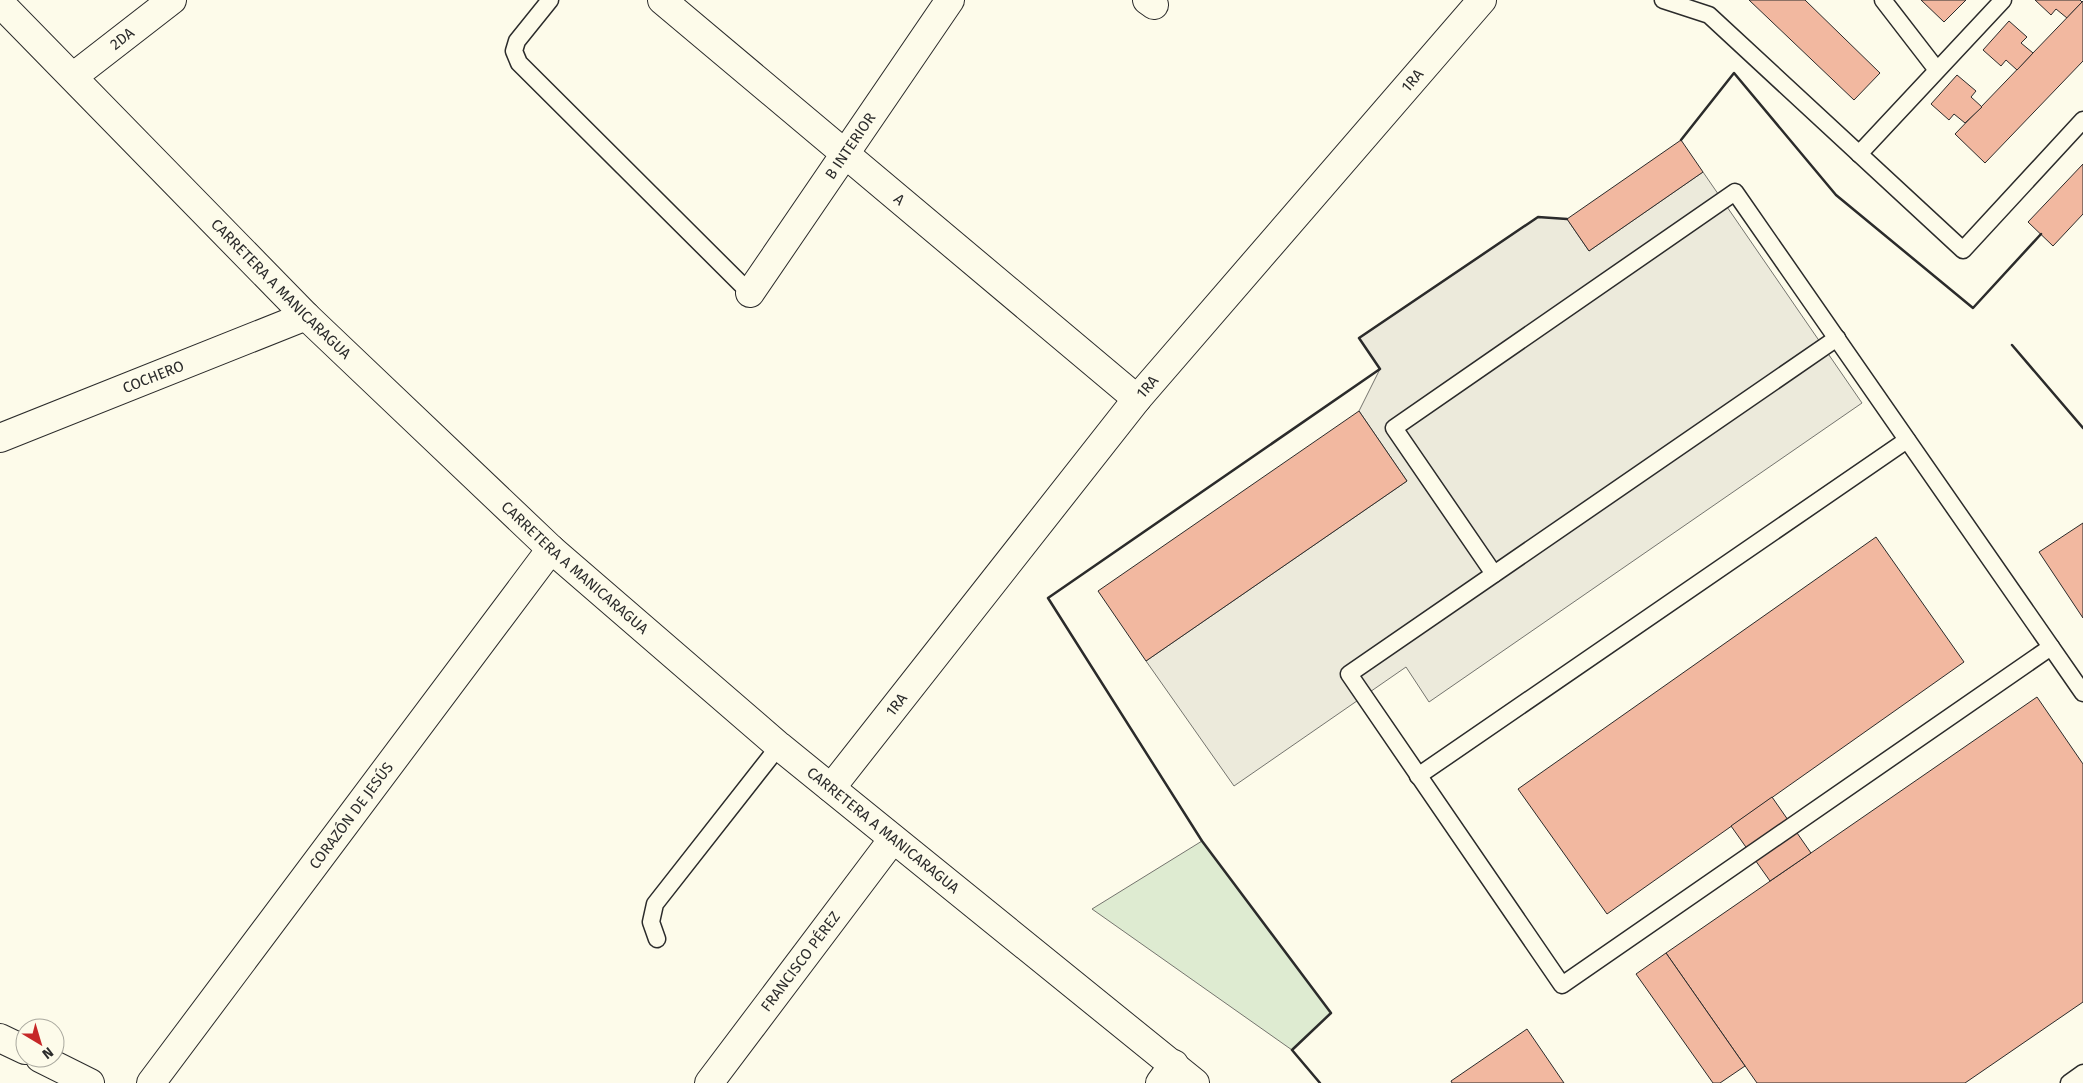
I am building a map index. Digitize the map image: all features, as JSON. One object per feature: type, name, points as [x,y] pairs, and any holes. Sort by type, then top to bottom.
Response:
[{"type":"street","name":"2DA","points":[[74,76],[172,0]]},
{"type":"street","name":"A","points":[[662,0],[1137,399]]},
{"type":"street","name":"B INTERIOR","points":[[750,293],[950,0]]},
{"type":"street","name":"1RA","points":[[831,788],[1137,399],[1482,0]]},
{"type":"street","name":"CARRETERA A MANICARAGUA","points":[[0,3],[74,76],[306,316],[552,550],[779,746],[893,839],[1167,1074],[1195,1083]]},
{"type":"street","name":"COCHERO","points":[[0,438],[306,316]]},
{"type":"street","name":"CORAZÓN DE JESÚS","points":[[151,1083],[552,550]]},
{"type":"street","name":"FRANCISCO PÉREZ","points":[[709,1083],[893,839]]},
{"type":"street","points":[[0,1038],[15,1045]]},
{"type":"street","points":[[60,1068],[90,1083]]},
{"type":"lane","points":[[550,0],[517,41],[514,51],[519,63],[750,293]]},
{"type":"lane","points":[[1663,0],[1709,15],[1963,250],[2083,120]]},
{"type":"lane","points":[[1883,0],[1937,70]]},
{"type":"lane","points":[[1859,154],[2003,0]]},
{"type":"lane","points":[[1494,574],[1394,428],[1735,192],[2083,693]]},
{"type":"lane","points":[[1837,338],[1348,674],[1562,985],[2051,647]]},
{"type":"lane","points":[[1418,776],[1907,440]]},
{"type":"lane","points":[[657,939],[651,922],[655,904],[779,746]]},
{"type":"lane","points":[[2069,1083],[2083,1073]]},
{"type":"green space","points":[[1202,841],[1331,1013],[1292,1050],[1092,909]]},
{"type":"shaded area","points":[[1703,172],[1862,403],[1429,702],[1406,667],[1234,786],[1146,661],[1407,481],[1359,411],[1380,369],[1359,338],[1538,217],[1567,219],[1589,251]]},
{"type":"building","points":[[1749,0],[1805,0],[1880,73],[1854,100]]},
{"type":"building","points":[[1921,0],[1966,0],[1944,22]]},
{"type":"building","points":[[2035,0],[2080,0],[2082,2],[2067,18],[2056,9],[2051,15]]},
{"type":"building","points":[[2083,1],[2083,61],[1985,163],[1955,134]]},
{"type":"building","points":[[2009,21],[2027,37],[2021,43],[2033,53],[2017,70],[2006,60],[2001,66],[1983,50]]},
{"type":"building","points":[[1957,75],[1976,91],[1971,97],[1982,107],[1965,123],[1954,114],[1949,120],[1931,104]]},
{"type":"building","points":[[1681,140],[1703,172],[1589,251],[1567,219]]},
{"type":"building","points":[[2083,164],[2083,214],[2053,246],[2028,222]]},
{"type":"building","points":[[1359,411],[1407,481],[1146,661],[1098,591]]},
{"type":"building","points":[[2083,523],[2083,618],[2039,552]]},
{"type":"building","points":[[1876,537],[1964,662],[1607,914],[1518,789]]},
{"type":"building","points":[[2037,697],[2083,764],[2083,1002],[1965,1083],[1757,1083],[1666,953]]},
{"type":"building","points":[[1772,797],[1811,853],[1770,881],[1731,826]]},
{"type":"building","points":[[1666,953],[1745,1066],[1720,1083],[1713,1083],[1636,974]]},
{"type":"building","points":[[1527,1029],[1564,1083],[1452,1083],[1451,1081]]},
{"type":"wall","points":[[1681,140],[1734,73],[1836,195],[1973,308],[2041,234]]},
{"type":"wall","points":[[1320,1083],[1292,1050],[1331,1013],[1202,841],[1048,598],[1380,369],[1359,338],[1538,217],[1567,219]]},
{"type":"wall","points":[[2012,345],[2083,428]]}]
